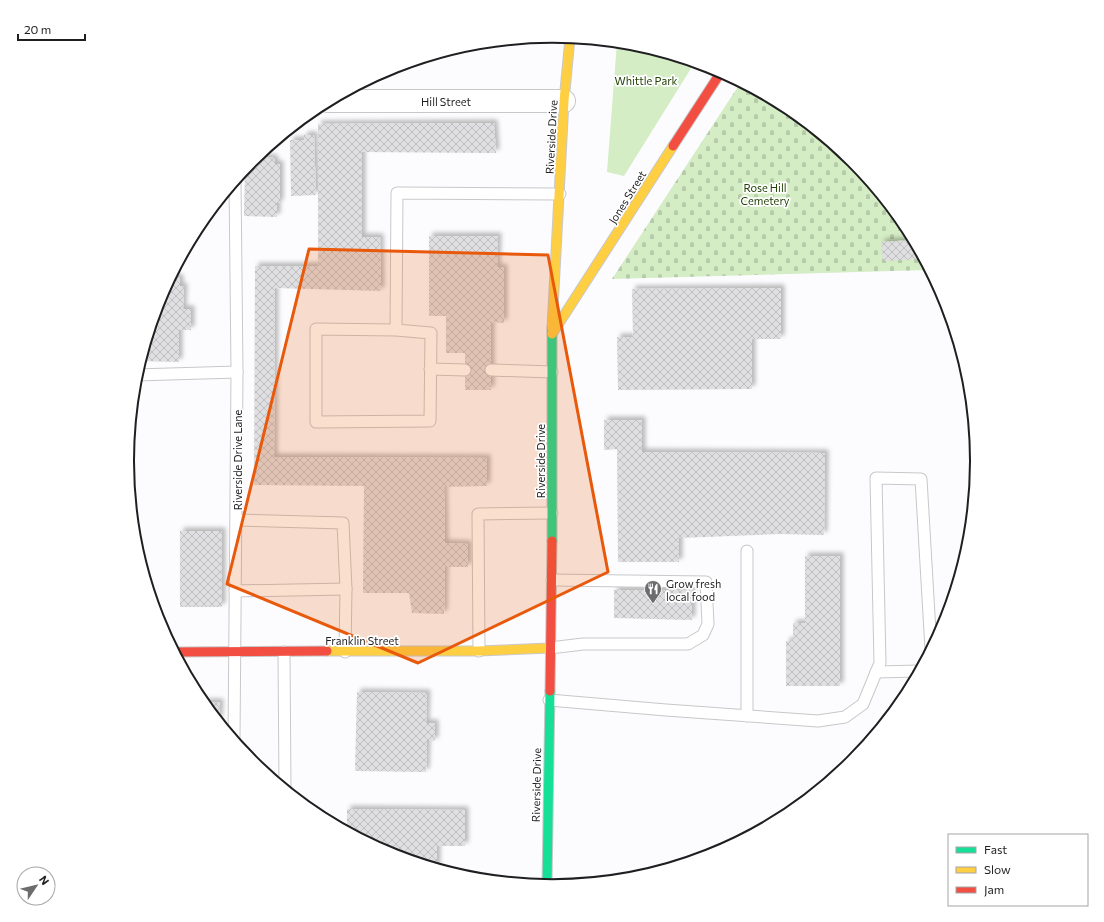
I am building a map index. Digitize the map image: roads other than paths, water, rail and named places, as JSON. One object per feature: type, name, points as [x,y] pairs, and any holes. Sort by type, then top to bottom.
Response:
[{"type":"main road","name":"Riverside Drive","points":[[547,879],[552,580],[552,334],[564,101],[569,44]]},
{"type":"main road","name":"Jones Street","points":[[552,334],[718,77]]},
{"type":"main road","name":"Franklin Street","points":[[180,652],[479,652],[550,648]]},
{"type":"street","name":"Hill Street","points":[[340,101],[564,101]]},
{"type":"lane","name":"Riverside Drive Lane","points":[[234,732],[237,520],[235,189]]},
{"type":"lane","points":[[396,330],[397,193],[560,194]]},
{"type":"lane","points":[[316,329],[396,330],[431,333],[430,421],[316,422],[316,329]]},
{"type":"lane","points":[[430,369],[465,370]]},
{"type":"lane","points":[[491,370],[552,372]]},
{"type":"lane","points":[[143,375],[237,372]]},
{"type":"lane","points":[[550,700],[818,721],[845,718],[863,704],[880,663],[876,478],[921,479],[930,638]]},
{"type":"lane","points":[[479,652],[478,514],[552,513]]},
{"type":"lane","points":[[237,520],[343,522],[346,589],[345,652]]},
{"type":"lane","points":[[747,716],[748,551]]},
{"type":"lane","points":[[550,648],[583,644],[688,644],[703,634],[708,624],[706,582],[552,580]]},
{"type":"lane","points":[[235,591],[346,589]]},
{"type":"lane","points":[[284,652],[285,782]]},
{"type":"lane","points":[[876,672],[913,671]]},
{"type":"place","name":"Grow fresh local food","points":[[653,604]]},
{"type":"park label","name":"Whittle Park","points":[[646,80]]},
{"type":"park label","name":"Rose Hill Cemetery","points":[[765,193]]}]
